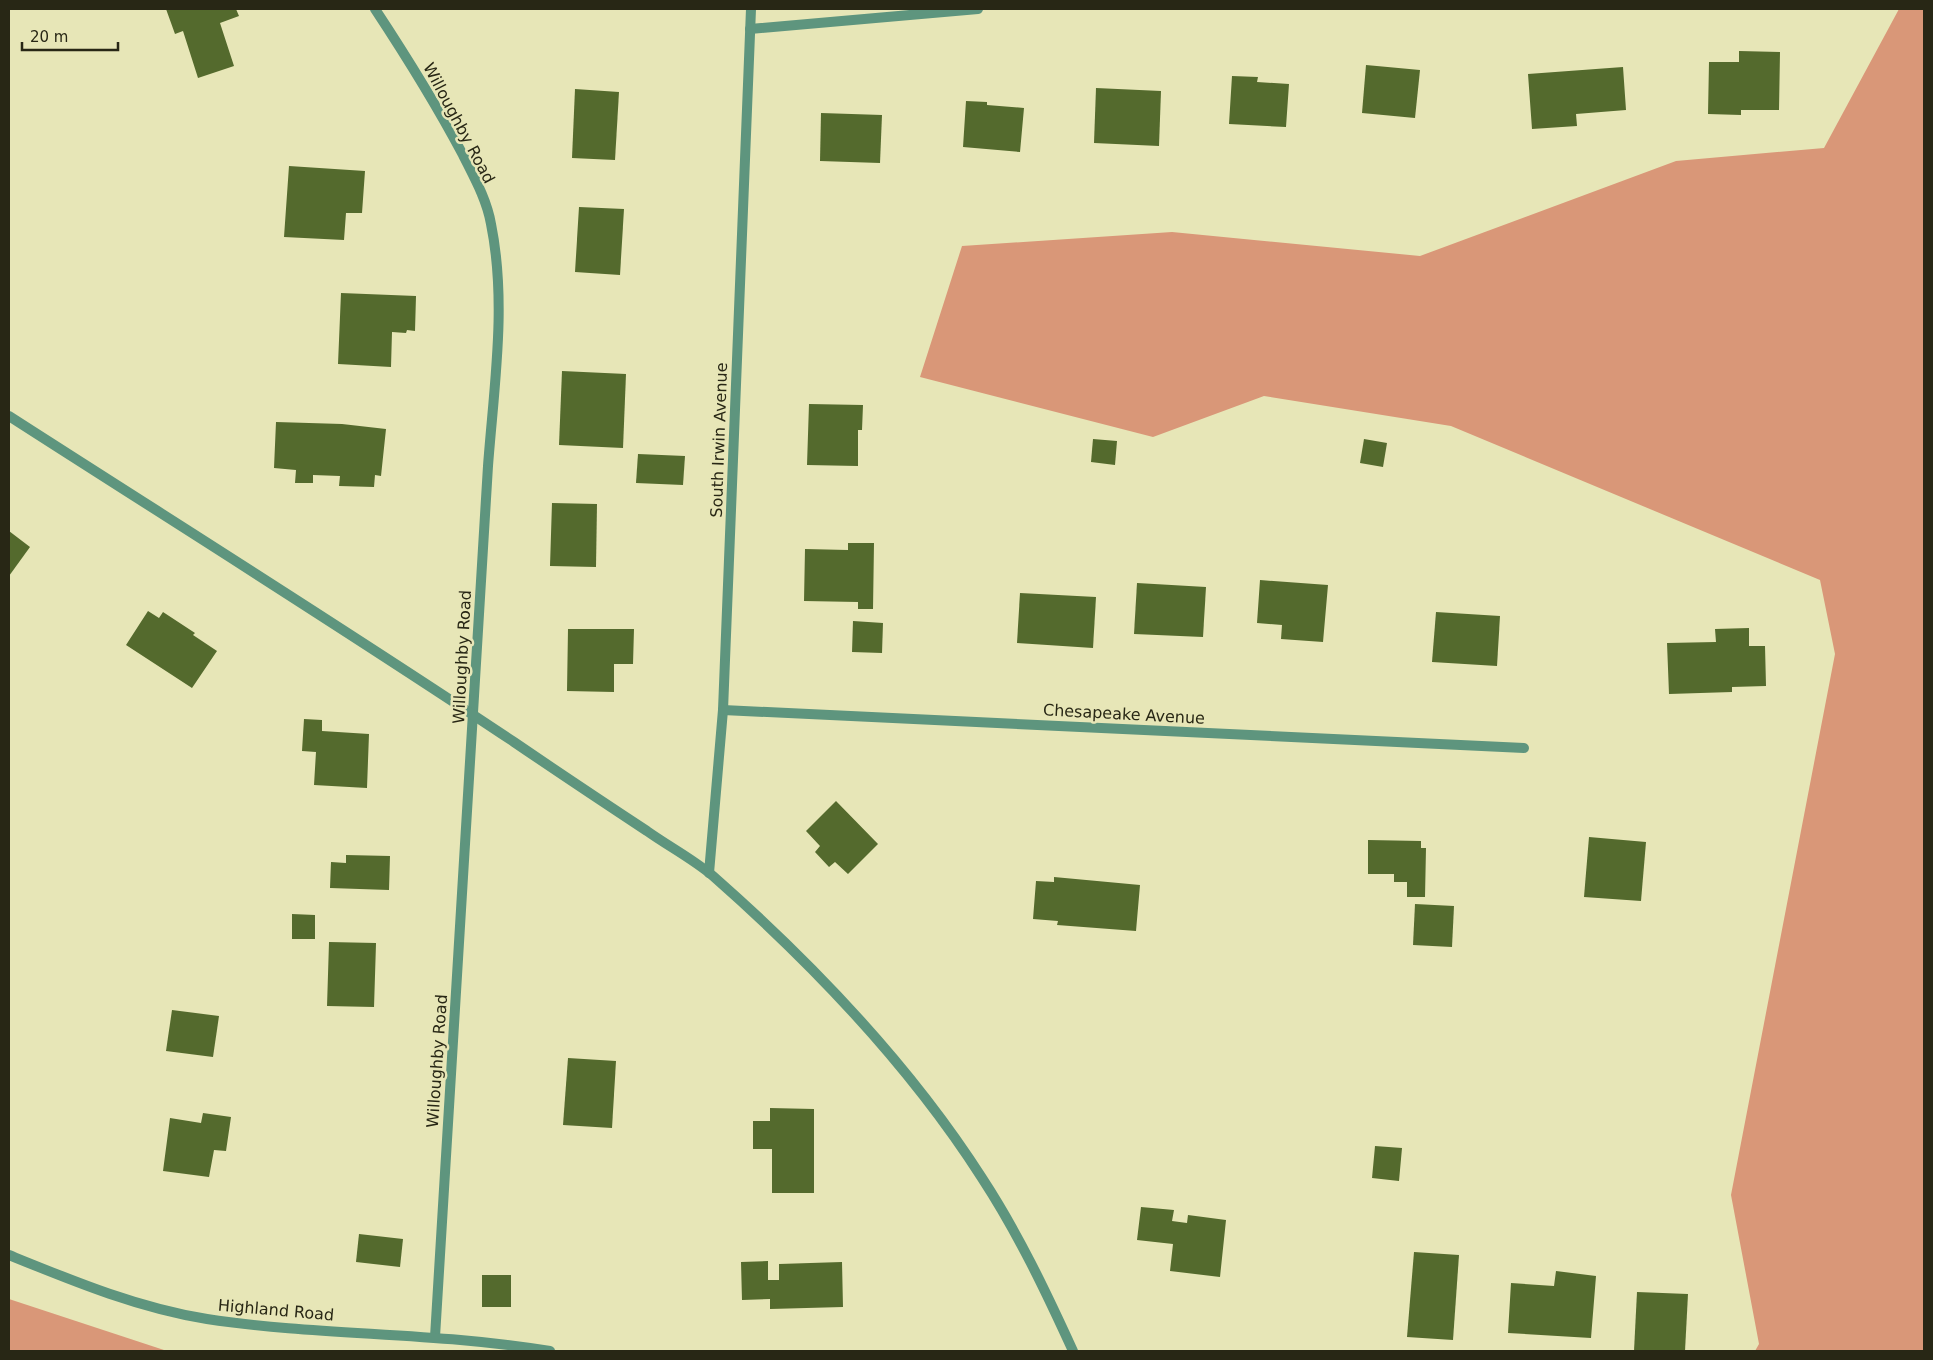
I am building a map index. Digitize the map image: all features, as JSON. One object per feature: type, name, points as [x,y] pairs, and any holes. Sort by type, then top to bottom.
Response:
[{"type":"street","name":"Willoughby Road","points":[[375,9],[410,62],[478,184],[491,222],[498,264],[499,321],[488,466],[435,1337]]},
{"type":"street","name":"South Irwin Avenue","points":[[709,873],[723,710],[751,9]]},
{"type":"street","points":[[750,29],[978,9]]},
{"type":"street","points":[[9,416],[474,715],[709,873],[796,954],[844,1002],[916,1085],[983,1179],[1011,1226],[1041,1282],[1073,1351]]},
{"type":"street","name":"Chesapeake Avenue","points":[[723,710],[1524,748]]},
{"type":"street","name":"Highland Road","points":[[9,1255],[138,1304],[205,1319],[274,1327],[435,1337],[550,1351]]},
{"type":"shaded area","points":[[1899,9],[1924,9],[1924,1351],[1755,1351],[1759,1344],[1731,1195],[1835,654],[1820,580],[1451,426],[1264,396],[1153,437],[920,377],[962,246],[1172,232],[1420,256],[1676,161],[1824,148]]},
{"type":"shaded area","points":[[9,1299],[167,1351],[9,1351]]},
{"type":"building","points":[[166,9],[236,9],[239,16],[220,23],[234,66],[198,78],[183,31],[175,34]]},
{"type":"building","points":[[1739,51],[1780,52],[1779,110],[1741,110],[1741,115],[1708,114],[1709,62],[1739,62]]},
{"type":"building","points":[[1366,65],[1420,70],[1415,118],[1362,113]]},
{"type":"building","points":[[1623,67],[1626,110],[1576,114],[1577,126],[1532,129],[1528,74]]},
{"type":"building","points":[[1232,76],[1258,77],[1257,82],[1289,84],[1286,127],[1229,124]]},
{"type":"building","points":[[1096,88],[1161,91],[1159,146],[1094,143]]},
{"type":"building","points":[[575,89],[619,92],[615,160],[572,158]]},
{"type":"building","points":[[966,101],[987,102],[987,105],[1024,108],[1020,152],[963,147]]},
{"type":"building","points":[[821,113],[882,115],[880,163],[820,161]]},
{"type":"building","points":[[289,166],[365,171],[362,213],[346,213],[344,240],[284,237]]},
{"type":"building","points":[[579,207],[624,209],[620,275],[575,272]]},
{"type":"building","points":[[341,293],[416,296],[415,331],[407,330],[406,333],[392,332],[391,367],[338,364]]},
{"type":"building","points":[[562,371],[626,374],[623,448],[559,445]]},
{"type":"building","points":[[809,404],[863,405],[862,430],[858,430],[858,466],[807,465]]},
{"type":"building","points":[[276,422],[342,424],[386,429],[381,476],[375,475],[374,487],[339,486],[340,476],[313,475],[313,483],[295,483],[296,470],[274,468]]},
{"type":"building","points":[[1093,439],[1117,441],[1115,465],[1091,462]]},
{"type":"building","points":[[1364,439],[1387,443],[1383,467],[1360,463]]},
{"type":"building","points":[[638,454],[685,456],[683,485],[636,483]]},
{"type":"building","points":[[552,503],[597,504],[596,567],[550,566]]},
{"type":"building","points":[[9,531],[30,547],[9,576]]},
{"type":"building","points":[[848,543],[874,543],[873,609],[858,609],[858,602],[804,601],[805,549],[848,550]]},
{"type":"building","points":[[1260,580],[1328,585],[1323,642],[1281,639],[1282,625],[1257,623]]},
{"type":"building","points":[[1137,583],[1206,587],[1203,637],[1134,634]]},
{"type":"building","points":[[1020,593],[1096,597],[1093,648],[1017,643]]},
{"type":"building","points":[[148,611],[159,618],[163,612],[195,633],[193,635],[217,651],[192,688],[126,645]]},
{"type":"building","points":[[1436,612],[1500,616],[1497,666],[1432,662]]},
{"type":"building","points":[[853,621],[883,623],[882,653],[852,652]]},
{"type":"building","points":[[1749,628],[1749,646],[1765,646],[1766,686],[1732,687],[1732,692],[1669,694],[1667,643],[1716,642],[1715,629]]},
{"type":"building","points":[[568,629],[634,629],[633,664],[614,664],[614,692],[567,691]]},
{"type":"building","points":[[304,719],[322,720],[322,731],[369,734],[367,788],[314,785],[316,752],[302,751]]},
{"type":"building","points":[[836,801],[878,844],[848,874],[835,862],[829,867],[815,852],[820,846],[806,831]]},
{"type":"building","points":[[1589,837],[1646,842],[1641,901],[1584,897]]},
{"type":"building","points":[[1368,840],[1421,841],[1421,848],[1426,848],[1425,897],[1407,897],[1407,882],[1394,882],[1394,874],[1368,874]]},
{"type":"building","points":[[346,855],[390,856],[389,890],[330,888],[331,862],[346,863]]},
{"type":"building","points":[[1054,877],[1140,885],[1136,931],[1057,925],[1058,921],[1033,919],[1036,881],[1054,882]]},
{"type":"building","points":[[1415,904],[1454,906],[1452,947],[1413,945]]},
{"type":"building","points":[[292,914],[315,915],[315,939],[292,939]]},
{"type":"building","points":[[329,942],[376,943],[374,1007],[327,1006]]},
{"type":"building","points":[[172,1010],[219,1016],[213,1057],[166,1051]]},
{"type":"building","points":[[568,1058],[616,1061],[612,1128],[563,1125]]},
{"type":"building","points":[[770,1108],[814,1109],[814,1193],[772,1193],[772,1149],[753,1149],[753,1121],[770,1121]]},
{"type":"building","points":[[203,1113],[231,1117],[226,1151],[214,1150],[209,1177],[163,1171],[170,1118],[201,1123]]},
{"type":"building","points":[[1375,1146],[1402,1148],[1399,1181],[1372,1178]]},
{"type":"building","points":[[1141,1207],[1174,1210],[1172,1221],[1187,1223],[1188,1215],[1226,1220],[1220,1277],[1170,1271],[1173,1244],[1137,1240]]},
{"type":"building","points":[[359,1234],[403,1239],[400,1267],[356,1262]]},
{"type":"building","points":[[1414,1252],[1459,1255],[1453,1340],[1407,1337]]},
{"type":"building","points":[[768,1261],[768,1280],[779,1280],[779,1264],[842,1262],[843,1307],[770,1309],[770,1299],[742,1300],[741,1262]]},
{"type":"building","points":[[1556,1271],[1596,1276],[1591,1338],[1508,1333],[1511,1283],[1554,1286]]},
{"type":"building","points":[[482,1275],[511,1275],[511,1307],[482,1307]]},
{"type":"building","points":[[1637,1292],[1688,1294],[1685,1351],[1634,1351]]}]
